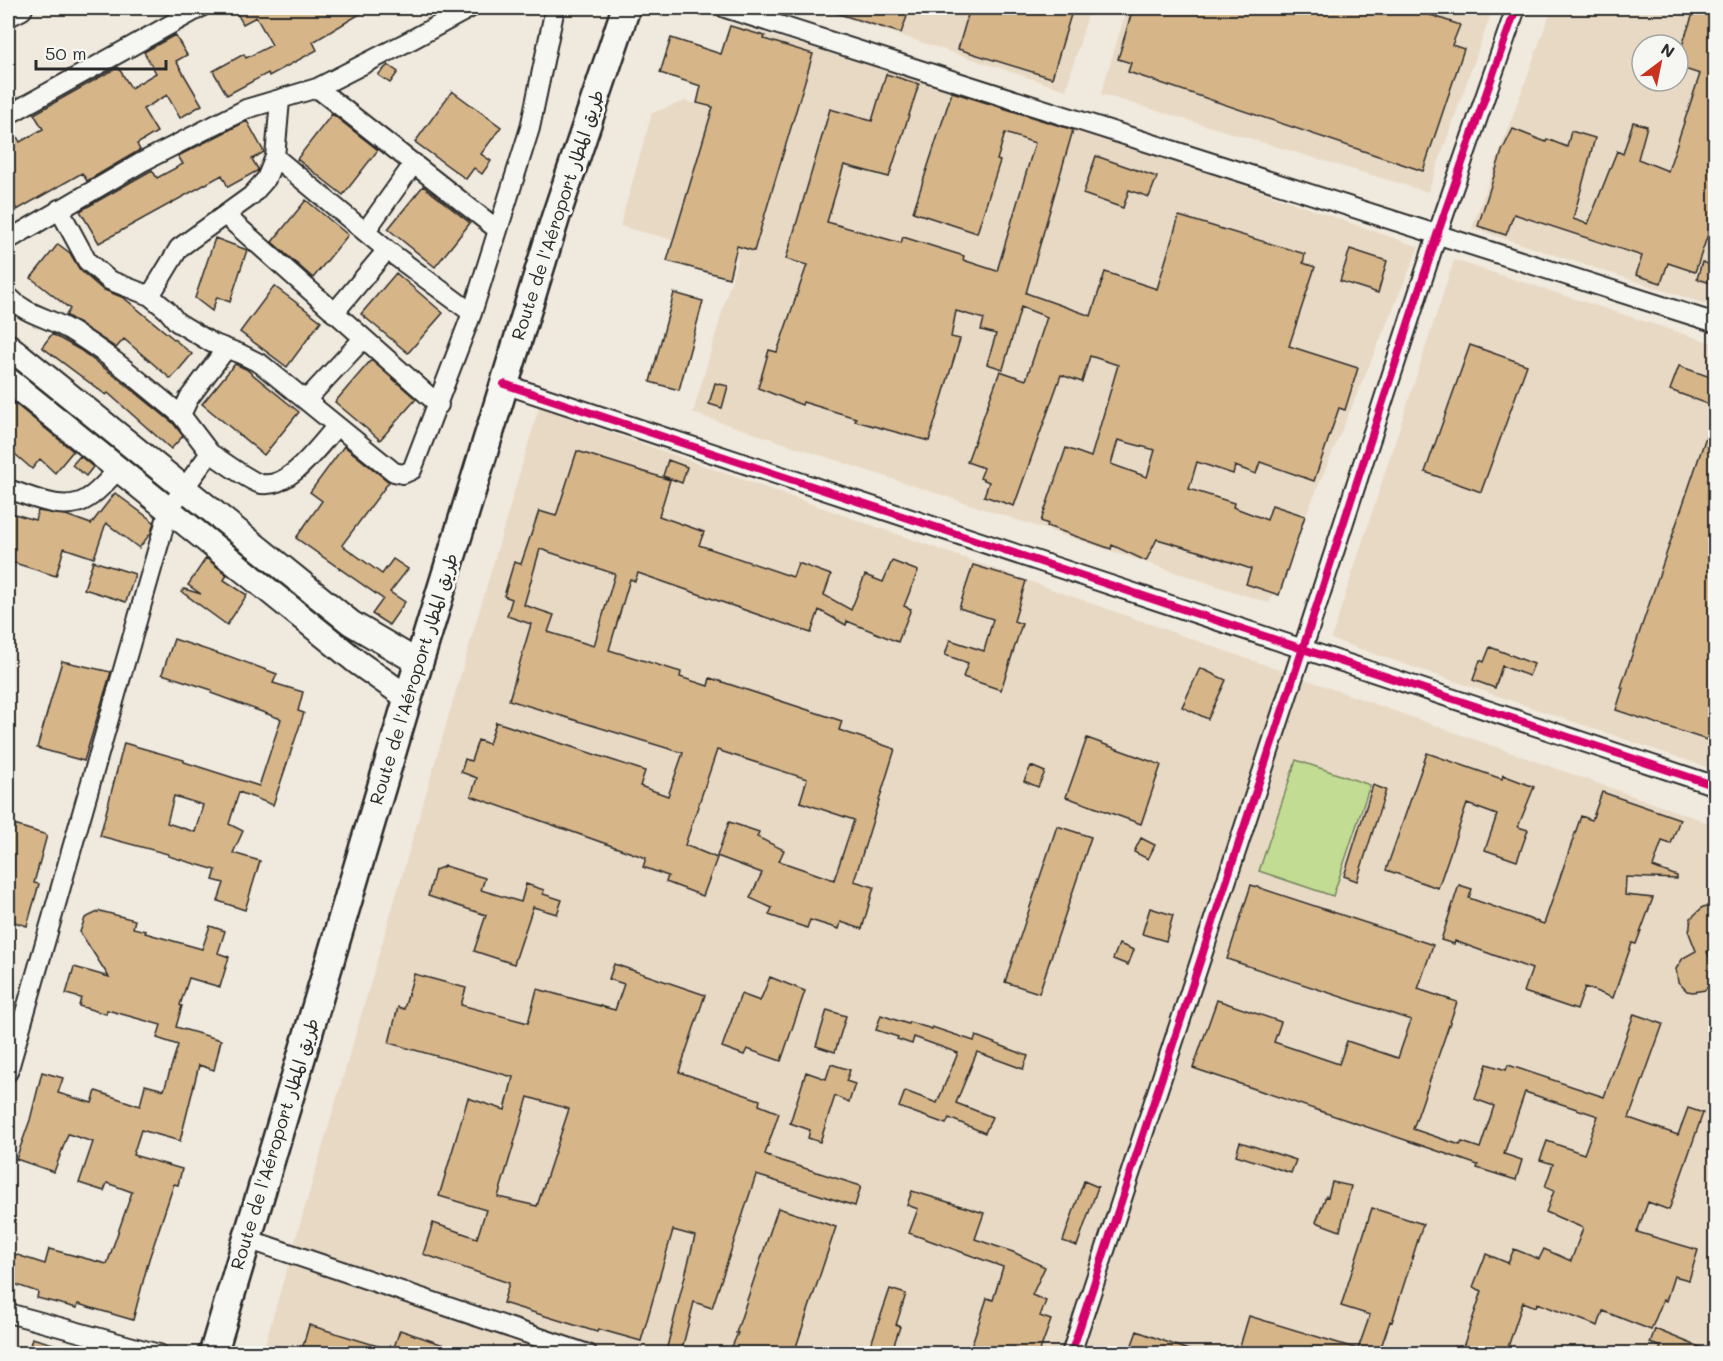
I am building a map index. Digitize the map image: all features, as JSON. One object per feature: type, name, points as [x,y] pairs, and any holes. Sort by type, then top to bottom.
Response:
[{"type":"main road","points":[[8,14],[20,8]]},
{"type":"main road","name":"Route de l'Aéroport طريق المطار","points":[[213,1353],[504,384],[556,216],[626,8]]},
{"type":"main road","points":[[8,346],[351,623],[419,663]]},
{"type":"main road","points":[[8,380],[357,662],[408,698]]},
{"type":"street","points":[[8,115],[200,8]]},
{"type":"street","points":[[8,240],[142,162],[246,109],[317,88],[470,8]]},
{"type":"street","points":[[59,209],[87,261],[109,280],[150,296],[177,322],[226,349],[261,364],[394,472],[403,474],[412,470],[472,313],[530,128],[555,8]]},
{"type":"street","points":[[725,8],[1716,323]]},
{"type":"street","points":[[1071,1353],[1437,234],[1516,8]]},
{"type":"street","points":[[317,88],[498,230]]},
{"type":"street","points":[[150,296],[179,248],[251,196],[266,179],[274,157],[280,100]]},
{"type":"street","points":[[274,157],[387,250],[472,313]]},
{"type":"street","points":[[365,232],[414,162]]},
{"type":"street","points":[[225,215],[438,405]]},
{"type":"street","points":[[334,313],[387,250]]},
{"type":"street","points":[[8,296],[18,307],[71,330],[97,348],[181,415],[210,453],[258,483],[275,484],[287,478],[337,426]]},
{"type":"street","points":[[306,400],[363,339]]},
{"type":"street","points":[[181,415],[189,398],[226,349]]},
{"type":"street","points":[[504,384],[1716,786]]},
{"type":"street","points":[[8,1072],[169,509],[210,453]]},
{"type":"street","points":[[8,489],[52,503],[73,504],[88,499],[119,469]]},
{"type":"street","points":[[247,1239],[588,1353]]},
{"type":"street","points":[[8,1313],[159,1353]]},
{"type":"shaded area","points":[[818,8],[1090,8],[1066,90]]},
{"type":"shaded area","points":[[1127,8],[1493,8],[1428,192],[1101,94]]},
{"type":"shaded area","points":[[1552,8],[1715,8],[1715,307],[1472,228]]},
{"type":"shaded area","points":[[729,23],[1079,127],[1419,247],[1269,603],[693,413],[738,257],[620,226],[652,113],[685,101],[706,106]]},
{"type":"shaded area","points":[[1454,260],[1715,344],[1715,770],[1331,639]]},
{"type":"shaded area","points":[[539,407],[1715,825],[1715,1353],[262,1354]]},
{"type":"green space","points":[[1296,760],[1370,785],[1333,896],[1259,871]]},
{"type":"building","points":[[234,8],[370,8],[313,42],[317,50],[227,95],[213,71],[244,54],[246,58],[272,45],[256,17],[243,24]]},
{"type":"building","points":[[830,8],[910,8],[901,33],[829,11]]},
{"type":"building","points":[[970,8],[1073,8],[1052,78],[958,49]]},
{"type":"building","points":[[1133,8],[1410,8],[1460,25],[1452,45],[1464,49],[1423,171],[1128,72],[1131,63],[1118,59]]},
{"type":"building","points":[[1695,8],[1716,8],[1716,96],[1710,112],[1716,113],[1716,211],[1695,272],[1668,263],[1661,283],[1636,275],[1642,256],[1514,214],[1506,235],[1478,226],[1502,151],[1513,129],[1546,142],[1547,139],[1567,147],[1571,131],[1595,138],[1573,219],[1588,224],[1617,151],[1623,154],[1633,122],[1647,126],[1638,159],[1668,171],[1700,74],[1690,71],[1690,33],[1686,33]]},
{"type":"building","points":[[730,26],[813,54],[754,251],[737,246],[729,278],[667,261],[713,107],[697,103],[701,86],[660,73],[671,38],[721,54]]},
{"type":"building","points":[[175,35],[187,55],[176,61],[202,105],[180,118],[167,95],[143,109],[157,132],[137,144],[140,150],[87,181],[82,173],[17,210],[8,194],[8,126],[11,126],[20,142],[43,129],[34,114],[118,67],[131,88],[156,73],[144,52]]},
{"type":"building","points":[[388,65],[398,72],[390,83],[378,75]]},
{"type":"building","points":[[886,74],[919,84],[889,177],[844,165],[827,222],[901,243],[903,237],[964,256],[963,260],[997,271],[1035,143],[1005,133],[997,160],[1000,161],[977,233],[913,212],[952,92],[1073,130],[1026,293],[1091,316],[1105,272],[1157,289],[1179,216],[1305,254],[1303,263],[1315,267],[1289,346],[1358,368],[1345,410],[1339,408],[1314,481],[1260,462],[1256,474],[1235,466],[1233,474],[1197,462],[1189,489],[1234,503],[1233,507],[1267,520],[1272,505],[1305,516],[1279,595],[1246,584],[1251,569],[1198,551],[1157,539],[1146,561],[1112,545],[1111,549],[1047,526],[1048,524],[1041,521],[1066,448],[1091,457],[1118,365],[1090,356],[1082,382],[1061,375],[1014,506],[984,496],[989,482],[980,478],[984,468],[967,462],[1000,371],[1026,380],[1047,317],[1021,307],[1003,369],[987,364],[996,334],[981,330],[984,319],[956,311],[951,337],[960,339],[929,441],[855,421],[856,418],[803,402],[802,405],[758,388],[769,350],[777,352],[807,265],[786,259],[830,109],[872,121]],"holes":[[[1118,440],[1155,450],[1147,477],[1111,464]]]},
{"type":"building","points":[[452,91],[501,127],[481,154],[491,161],[482,174],[474,168],[466,179],[415,142]]},
{"type":"building","points":[[332,114],[378,150],[343,195],[297,159]]},
{"type":"building","points":[[247,121],[264,152],[252,159],[257,171],[228,187],[222,175],[99,243],[80,211],[152,170],[157,178],[183,164],[178,156]]},
{"type":"building","points":[[1096,156],[1157,177],[1149,197],[1129,190],[1123,208],[1083,194]]},
{"type":"building","points":[[423,186],[470,223],[435,267],[388,229]]},
{"type":"building","points":[[306,200],[348,235],[313,278],[272,242]]},
{"type":"building","points":[[215,238],[247,250],[230,302],[217,297],[212,311],[195,298]]},
{"type":"building","points":[[58,244],[70,253],[80,270],[102,289],[124,298],[192,354],[171,379],[124,339],[116,348],[66,315],[70,309],[31,278]]},
{"type":"building","points":[[1350,249],[1387,261],[1378,293],[1340,281]]},
{"type":"building","points":[[1702,262],[1716,267],[1711,283],[1697,279]]},
{"type":"building","points":[[396,273],[443,313],[408,353],[361,314]]},
{"type":"building","points":[[274,286],[321,321],[287,367],[240,332]]},
{"type":"building","points":[[674,293],[703,301],[679,390],[650,382]]},
{"type":"building","points":[[52,334],[80,350],[120,380],[173,423],[183,436],[171,449],[108,393],[106,395],[42,347]]},
{"type":"building","points":[[1470,345],[1527,365],[1481,492],[1425,472]]},
{"type":"building","points":[[371,360],[416,399],[380,440],[335,402]]},
{"type":"building","points":[[235,364],[246,369],[299,412],[264,455],[202,404]]},
{"type":"building","points":[[1679,366],[1716,379],[1716,407],[1670,390]]},
{"type":"building","points":[[715,383],[728,386],[722,408],[709,404]]},
{"type":"building","points":[[8,398],[73,451],[55,473],[40,459],[32,469],[8,448]]},
{"type":"building","points":[[1713,416],[1716,416],[1716,743],[1616,710],[1623,688],[1621,687]]},
{"type":"building","points":[[344,446],[389,482],[342,545],[382,574],[393,559],[408,569],[390,592],[405,602],[389,625],[372,614],[383,599],[296,538],[322,501],[310,492]]},
{"type":"building","points":[[577,451],[670,480],[659,516],[704,532],[699,545],[793,577],[798,563],[831,575],[824,595],[851,610],[865,575],[883,582],[892,561],[918,571],[904,606],[911,609],[898,642],[847,621],[846,625],[819,610],[811,633],[638,573],[635,581],[630,579],[609,650],[681,672],[680,677],[708,686],[710,678],[842,721],[839,730],[895,749],[854,881],[874,887],[862,929],[841,922],[839,929],[810,920],[807,928],[769,915],[772,908],[750,898],[762,873],[717,856],[729,822],[759,832],[757,837],[784,850],[779,861],[834,880],[854,820],[800,802],[807,779],[717,750],[685,845],[717,858],[703,896],[666,882],[668,876],[643,867],[646,858],[471,796],[477,778],[461,772],[465,759],[471,761],[478,740],[489,744],[496,722],[645,771],[640,786],[668,796],[683,753],[509,700],[531,624],[507,616],[512,599],[504,596],[514,562],[521,564],[539,511],[556,516]],"holes":[[[540,549],[615,574],[594,646],[548,632],[554,615],[524,605]]]},
{"type":"building","points":[[80,456],[93,467],[86,476],[72,465]]},
{"type":"building","points":[[668,460],[687,467],[682,483],[663,476]]},
{"type":"building","points":[[115,493],[154,522],[151,533],[139,548],[106,523],[94,558],[64,548],[56,576],[8,561],[8,512],[35,520],[38,511],[66,515],[91,524]]},
{"type":"building","points":[[206,558],[227,575],[224,580],[247,595],[227,625],[182,592],[184,589],[201,594],[188,585]]},
{"type":"building","points":[[93,561],[135,574],[126,602],[84,589]]},
{"type":"building","points":[[973,565],[1026,581],[1014,621],[1022,624],[1001,690],[963,677],[968,663],[945,655],[950,640],[984,651],[993,619],[959,608]]},
{"type":"building","points":[[174,639],[277,674],[273,683],[303,692],[298,711],[304,713],[273,805],[239,792],[229,824],[243,831],[233,853],[260,861],[245,910],[218,901],[224,883],[213,880],[216,870],[168,856],[168,854],[100,836],[124,743],[184,760],[184,762],[259,786],[281,719],[211,693],[212,690],[162,674]],"holes":[[[174,796],[203,805],[195,832],[167,823]]]},
{"type":"building","points":[[1490,647],[1534,664],[1529,676],[1502,666],[1495,688],[1473,680],[1480,660],[1484,662]]},
{"type":"building","points":[[62,661],[111,672],[84,761],[37,748]]},
{"type":"building","points":[[1200,668],[1226,680],[1208,719],[1182,707]]},
{"type":"building","points":[[1087,738],[1161,765],[1141,824],[1066,797]]},
{"type":"building","points":[[1427,753],[1502,779],[1503,775],[1534,787],[1518,827],[1528,830],[1517,861],[1485,850],[1497,815],[1467,804],[1438,888],[1386,870]]},
{"type":"building","points":[[1031,766],[1045,772],[1038,787],[1024,781]]},
{"type":"building","points":[[1373,785],[1386,790],[1357,881],[1344,876]]},
{"type":"building","points":[[1602,792],[1680,819],[1671,844],[1662,841],[1653,867],[1677,876],[1677,879],[1626,877],[1625,895],[1653,898],[1636,944],[1632,943],[1613,998],[1585,987],[1577,1010],[1524,992],[1532,969],[1455,941],[1454,944],[1441,940],[1459,885],[1472,889],[1469,898],[1544,924],[1581,816],[1592,820]]},
{"type":"building","points":[[11,824],[47,835],[34,883],[39,884],[27,926],[8,920],[8,836]]},
{"type":"building","points":[[1057,826],[1091,837],[1039,993],[1005,982]]},
{"type":"building","points":[[1141,838],[1155,845],[1148,859],[1134,852]]},
{"type":"building","points":[[445,866],[485,878],[481,890],[521,902],[526,884],[544,890],[543,894],[562,900],[557,914],[533,907],[514,964],[474,951],[486,915],[428,896],[435,870]]},
{"type":"building","points":[[1251,885],[1433,945],[1418,989],[1457,1002],[1413,1129],[1460,1145],[1462,1142],[1480,1148],[1494,1106],[1475,1099],[1487,1064],[1506,1070],[1508,1065],[1604,1097],[1634,1014],[1663,1024],[1629,1118],[1678,1135],[1688,1108],[1703,1113],[1669,1210],[1648,1202],[1637,1232],[1698,1250],[1689,1280],[1674,1276],[1666,1301],[1663,1300],[1651,1330],[1603,1311],[1598,1326],[1537,1303],[1536,1307],[1523,1302],[1506,1353],[1461,1353],[1482,1291],[1473,1287],[1486,1254],[1508,1263],[1514,1249],[1539,1259],[1544,1249],[1571,1261],[1583,1228],[1546,1212],[1554,1191],[1545,1187],[1553,1164],[1540,1160],[1547,1141],[1584,1154],[1598,1116],[1525,1092],[1504,1154],[1522,1160],[1516,1180],[1193,1068],[1217,1000],[1281,1022],[1274,1042],[1339,1064],[1347,1041],[1398,1058],[1411,1020],[1227,959]]},
{"type":"building","points":[[1716,904],[1716,951],[1707,952],[1714,968],[1713,980],[1705,990],[1687,991],[1678,982],[1676,969],[1683,958],[1696,951],[1689,933],[1691,918],[1703,907]]},
{"type":"building","points":[[1150,908],[1173,915],[1166,941],[1142,934]]},
{"type":"building","points":[[100,911],[135,920],[133,928],[146,931],[145,933],[202,949],[210,926],[225,931],[218,953],[229,957],[220,987],[189,978],[180,1005],[182,1006],[176,1027],[221,1040],[214,1070],[199,1065],[180,1141],[141,1130],[133,1155],[182,1169],[178,1185],[174,1184],[149,1259],[133,1320],[78,1304],[77,1308],[37,1298],[38,1292],[8,1282],[8,1252],[45,1264],[49,1249],[107,1264],[132,1192],[107,1183],[104,1191],[79,1183],[93,1142],[68,1134],[54,1172],[16,1159],[30,1120],[42,1072],[63,1078],[58,1093],[92,1103],[96,1091],[140,1106],[145,1085],[164,1090],[178,1045],[157,1038],[161,1025],[107,1010],[106,1014],[79,1006],[81,998],[66,994],[74,967],[109,977],[80,932],[85,918]]},
{"type":"building","points":[[1119,944],[1134,950],[1128,965],[1113,959]]},
{"type":"building","points":[[614,964],[705,995],[679,1072],[760,1100],[759,1105],[779,1113],[765,1154],[769,1157],[861,1186],[855,1206],[756,1175],[712,1308],[694,1302],[681,1353],[666,1351],[695,1236],[673,1230],[641,1341],[598,1329],[597,1332],[503,1303],[509,1283],[423,1254],[433,1223],[477,1238],[486,1210],[439,1196],[468,1098],[505,1110],[513,1077],[389,1043],[398,1007],[404,1009],[414,974],[466,988],[461,1005],[528,1023],[537,989],[615,1010],[624,984],[609,979]],"holes":[[[528,1097],[569,1109],[537,1206],[498,1197]]]},
{"type":"building","points":[[770,977],[805,991],[781,1061],[747,1049],[744,1055],[722,1047],[741,994],[760,1001]]},
{"type":"building","points":[[827,1010],[846,1016],[835,1052],[816,1046]]},
{"type":"building","points":[[881,1015],[908,1024],[909,1022],[932,1029],[932,1027],[974,1041],[976,1036],[1028,1056],[1023,1069],[977,1052],[956,1103],[992,1117],[985,1133],[949,1118],[946,1124],[899,1107],[905,1091],[937,1103],[958,1053],[914,1037],[912,1044],[876,1030]]},
{"type":"building","points":[[831,1064],[850,1070],[846,1081],[855,1084],[849,1102],[835,1096],[820,1142],[808,1138],[810,1130],[790,1123],[806,1072],[826,1079]]},
{"type":"building","points":[[1240,1142],[1296,1160],[1291,1173],[1236,1155]]},
{"type":"building","points":[[1084,1181],[1098,1187],[1077,1246],[1063,1241]]},
{"type":"building","points":[[1332,1182],[1351,1186],[1340,1231],[1316,1222],[1326,1196],[1328,1197]]},
{"type":"building","points":[[912,1191],[984,1213],[975,1239],[1013,1252],[1045,1267],[1032,1295],[1046,1301],[1040,1316],[1051,1320],[1039,1353],[969,1353],[987,1298],[993,1300],[1003,1267],[909,1233],[918,1209],[907,1205]]},
{"type":"building","points":[[778,1208],[836,1227],[794,1353],[729,1353],[738,1333],[736,1333]]},
{"type":"building","points":[[1372,1208],[1423,1224],[1392,1322],[1390,1321],[1379,1353],[1238,1353],[1249,1316],[1358,1349],[1370,1315],[1341,1306]]},
{"type":"building","points":[[890,1289],[906,1294],[896,1325],[900,1327],[891,1353],[868,1353]]},
{"type":"building","points":[[309,1325],[391,1350],[391,1353],[301,1353]]},
{"type":"building","points":[[1655,1329],[1714,1353],[1658,1353],[1661,1347],[1650,1343]]},
{"type":"building","points":[[400,1330],[461,1351],[460,1353],[392,1353]]},
{"type":"building","points":[[1137,1331],[1194,1352],[1194,1353],[1129,1353]]},
{"type":"building","points":[[32,1338],[71,1349],[71,1353],[28,1353]]},
{"type":"cycle path","points":[[1071,1354],[1437,235],[1516,8]]},
{"type":"cycle path","points":[[504,384],[1716,786]]}]
